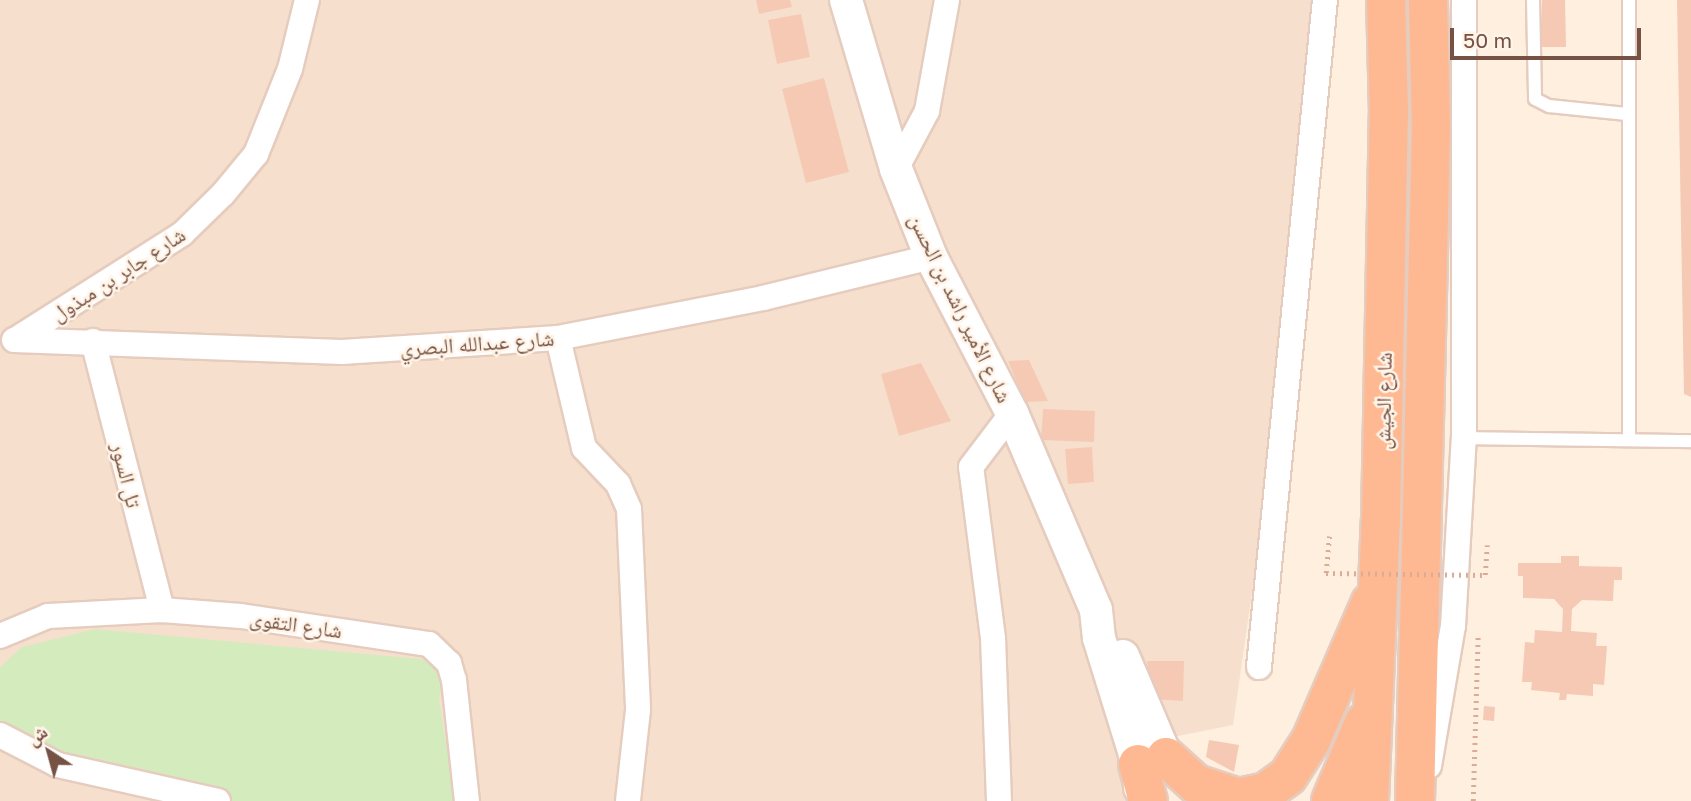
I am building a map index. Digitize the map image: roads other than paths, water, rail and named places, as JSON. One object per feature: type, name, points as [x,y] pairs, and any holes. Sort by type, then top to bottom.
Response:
[{"type":"highway","name":"شارع الجيش","points":[[1369,801],[1376,695],[1389,113],[1386,0]]},
{"type":"highway","name":"شارع الجيش","points":[[1415,801],[1431,126],[1428,0]]},
{"type":"highway","points":[[1148,774],[1196,784],[1238,798],[1266,792],[1288,776],[1311,740],[1379,584]]},
{"type":"highway","points":[[1331,801],[1376,695]]},
{"type":"highway","points":[[1148,774],[1148,801]]},
{"type":"highway","points":[[1148,774],[1179,801]]},
{"type":"street","name":"شارع جابر بن مبذول","points":[[7,340],[183,234],[223,194],[256,154],[290,69],[307,0]]},
{"type":"street","name":"شارع الأمير راشد بن الحسن","points":[[846,0],[897,169],[932,257],[1012,413],[1096,610],[1098,638],[1148,774]]},
{"type":"street","points":[[897,169],[927,111],[947,0]]},
{"type":"street","points":[[1259,667],[1325,0]]},
{"type":"street","points":[[1423,801],[1453,626],[1464,438],[1464,0]]},
{"type":"street","name":"شارع عبدالله البصري","points":[[7,340],[93,341],[229,351],[342,352],[558,338],[727,306],[932,257]]},
{"type":"street","points":[[558,338],[584,448],[618,484],[629,509],[638,710],[628,801]]},
{"type":"street","name":"تل السور","points":[[93,341],[162,610]]},
{"type":"street","points":[[999,801],[1001,776],[993,638],[971,467],[1012,413]]},
{"type":"street","name":"شارع التقوى","points":[[0,636],[48,616],[162,610],[241,616],[429,644],[449,663],[454,680],[467,801]]},
{"type":"street","points":[[0,735],[58,765],[218,801]]},
{"type":"lane","points":[[1533,0],[1535,99],[1549,106],[1627,114]]},
{"type":"lane","points":[[1629,0],[1629,439]]},
{"type":"lane","points":[[1464,438],[1691,441]]}]
